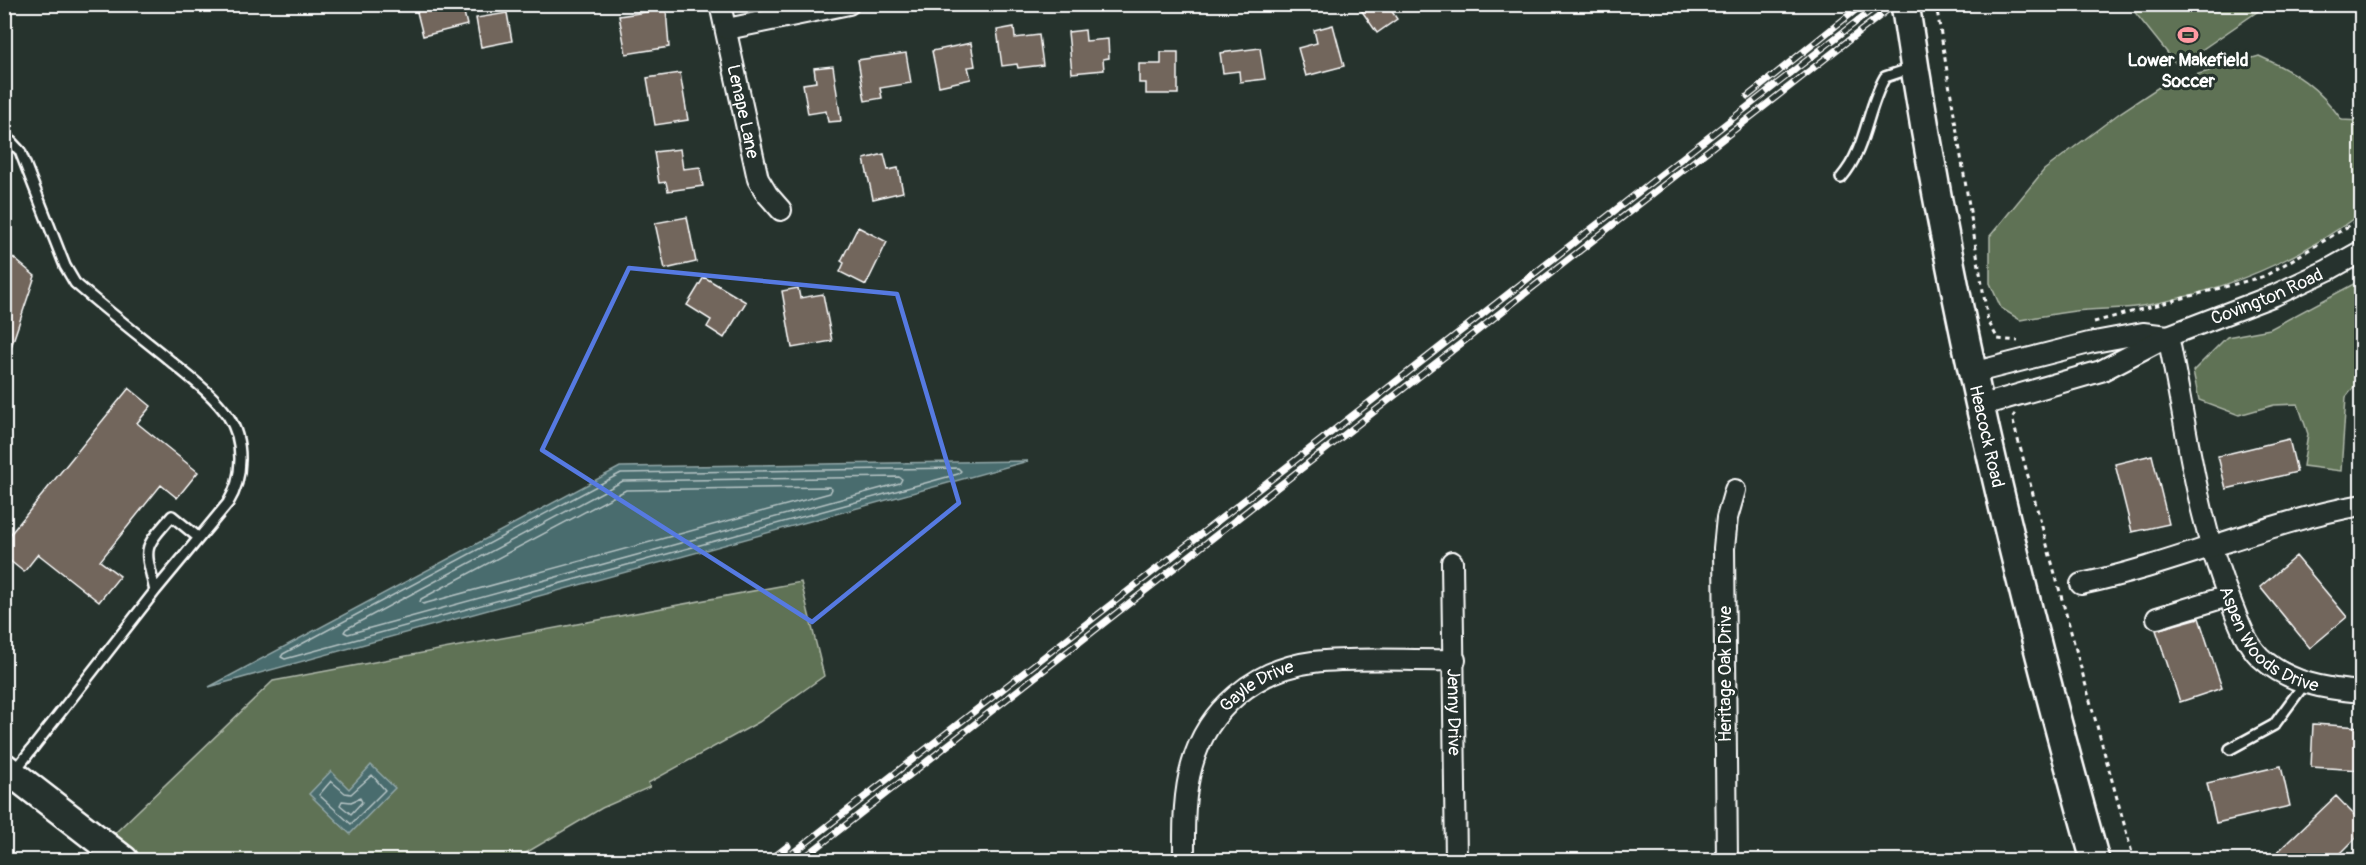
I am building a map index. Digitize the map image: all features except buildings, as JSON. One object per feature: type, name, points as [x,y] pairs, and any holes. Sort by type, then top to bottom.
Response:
[{"type":"main road","name":"Heacock Road","points":[[1905,4],[1949,266],[1979,406],[2045,678],[2095,861]]},
{"type":"main road","points":[[9,771],[124,861]]},
{"type":"street","name":"Lenape Lane","points":[[720,4],[758,179],[781,210]]},
{"type":"street","points":[[726,29],[849,4]]},
{"type":"street","name":"Covington Road","points":[[1979,406],[2101,371],[2168,336],[2275,295],[2328,270],[2361,251]]},
{"type":"street","name":"Covington Road","points":[[1972,373],[2088,343],[2143,333],[2168,336]]},
{"type":"street","name":"Aspen Woods Drive","points":[[2168,336],[2186,422],[2193,478],[2210,545],[2241,628],[2260,657],[2284,674],[2305,683],[2361,692]]},
{"type":"street","name":"Heritage Oak Drive","points":[[1726,861],[1724,548],[1727,518],[1735,490]]},
{"type":"street","points":[[2081,584],[2115,577],[2210,545],[2334,510],[2361,505]]},
{"type":"street","name":"Jenny Drive","points":[[1452,562],[1456,861]]},
{"type":"street","points":[[2157,618],[2228,596]]},
{"type":"street","name":"Gayle Drive","points":[[1184,861],[1186,794],[1192,765],[1210,725],[1240,692],[1276,672],[1314,662],[1455,660]]},
{"type":"lane","points":[[1842,178],[1856,162],[1878,89],[1885,77],[1914,67]]},
{"type":"lane","points":[[4,134],[20,151],[65,266],[75,283],[209,393],[229,418],[239,458],[240,476],[237,489],[200,538],[9,771]]},
{"type":"lane","points":[[156,591],[147,553],[150,541],[172,516],[200,538]]},
{"type":"lane","points":[[2230,749],[2274,725],[2305,683]]},
{"type":"path","points":[[1936,4],[1988,321],[1998,339],[2011,342],[2026,339]]},
{"type":"path","points":[[2090,323],[2265,276],[2361,219]]},
{"type":"path","points":[[2017,411],[2012,418],[2133,861]]},
{"type":"highlighted area","points":[[629,268],[897,294],[959,503],[812,622],[542,450]]},
{"type":"green space","name":"Lower Makefield Soccer","points":[[2129,5],[2267,5],[2178,66]]},
{"type":"green space","points":[[2259,56],[2284,68],[2315,89],[2342,120],[2361,121],[2361,213],[2287,259],[2233,282],[2177,299],[2139,307],[2075,311],[2020,320],[2001,308],[1990,283],[1990,236],[2044,170],[2121,112],[2162,85]]},
{"type":"green space","points":[[2361,280],[2361,378],[2346,397],[2341,471],[2303,466],[2308,434],[2298,404],[2274,405],[2239,415],[2199,400],[2193,371],[2227,337],[2270,329]]},
{"type":"green space","points":[[801,582],[824,676],[759,722],[648,783],[650,787],[602,808],[514,860],[146,860],[113,835],[273,681]]},
{"type":"water","points":[[1028,461],[209,687],[620,467]]},
{"type":"water","points":[[371,765],[395,788],[350,834],[309,794],[331,771],[349,789]]},
{"type":"railway","points":[[1748,96],[1863,4]]},
{"type":"railway","points":[[784,860],[1879,4]]},
{"type":"railway","points":[[801,860],[1895,4]]},
{"type":"railway","points":[[770,860],[788,846]]},
{"type":"place","name":"Lower Makefield Soccer","points":[[2188,35]]}]
